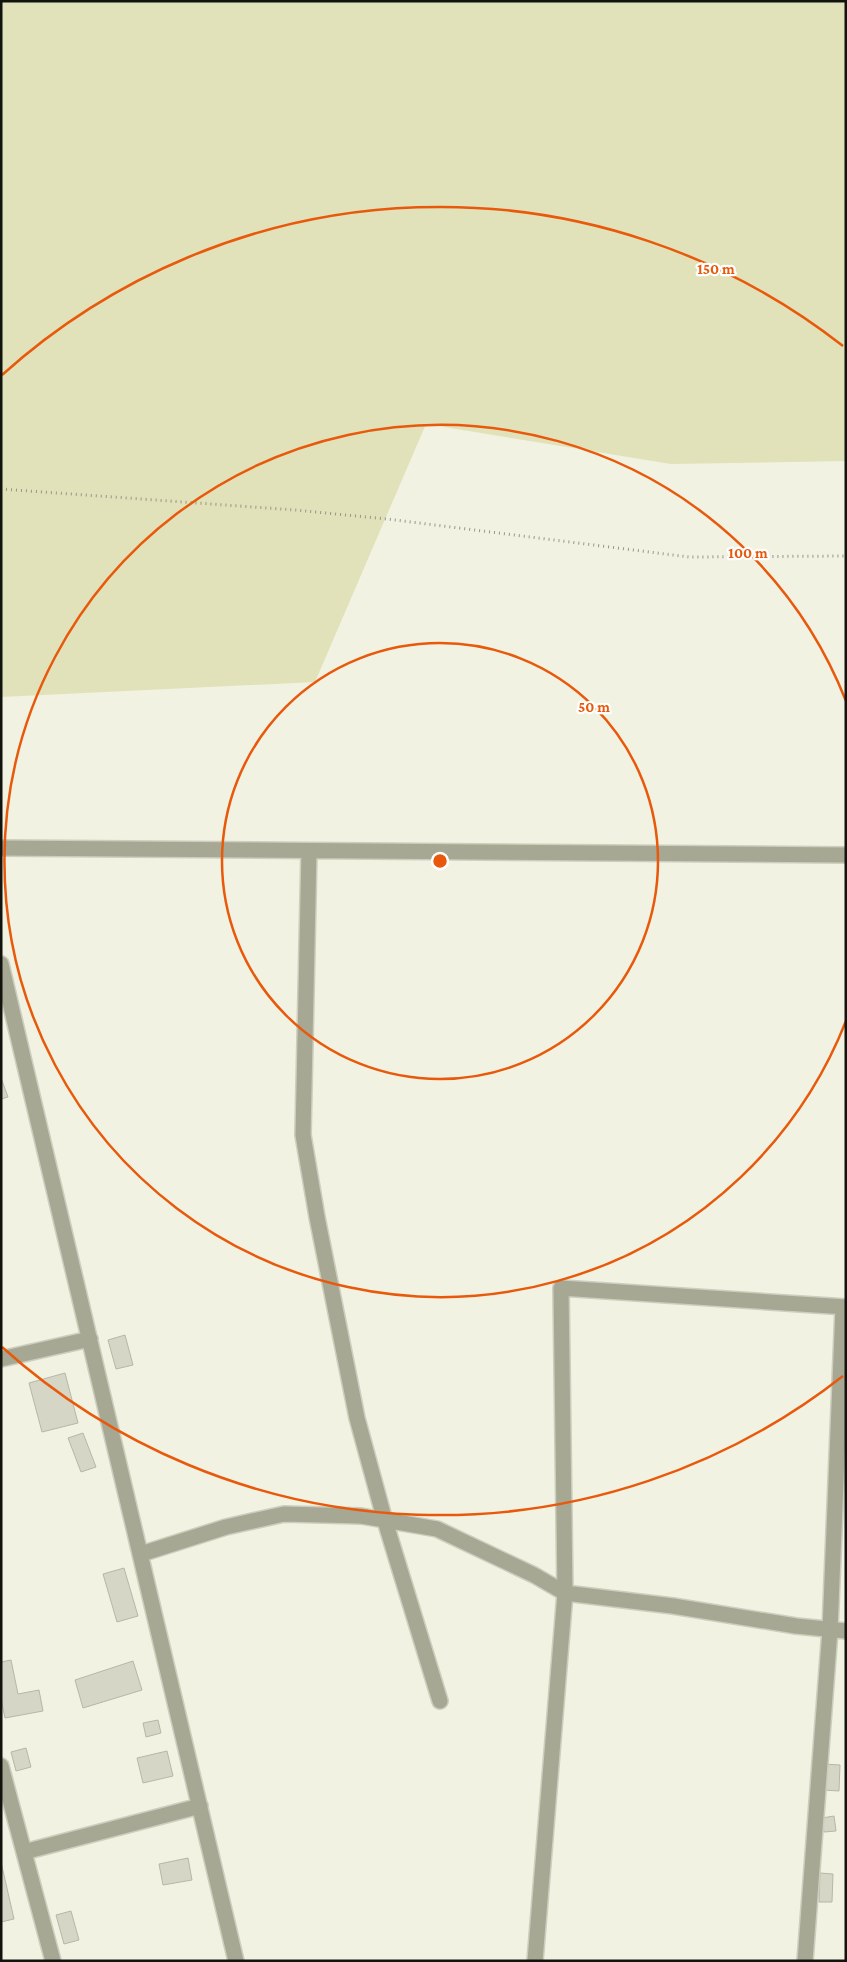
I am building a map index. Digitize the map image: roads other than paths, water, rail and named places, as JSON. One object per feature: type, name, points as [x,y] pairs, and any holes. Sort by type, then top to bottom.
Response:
[{"type":"street","points":[[1,848],[846,855]]},
{"type":"street","points":[[309,850],[303,1135],[317,1217],[357,1418],[385,1521],[440,1701]]},
{"type":"street","points":[[1,964],[236,1961]]},
{"type":"street","points":[[535,1961],[564,1593],[561,1288],[844,1307],[838,1630],[805,1961]]},
{"type":"street","points":[[1,1359],[90,1339]]},
{"type":"street","points":[[141,1554],[226,1527],[284,1514],[360,1516],[437,1529],[534,1575],[564,1593],[673,1606],[838,1630]]},
{"type":"street","points":[[1,1766],[53,1961]]},
{"type":"street","points":[[24,1852],[200,1806]]}]
